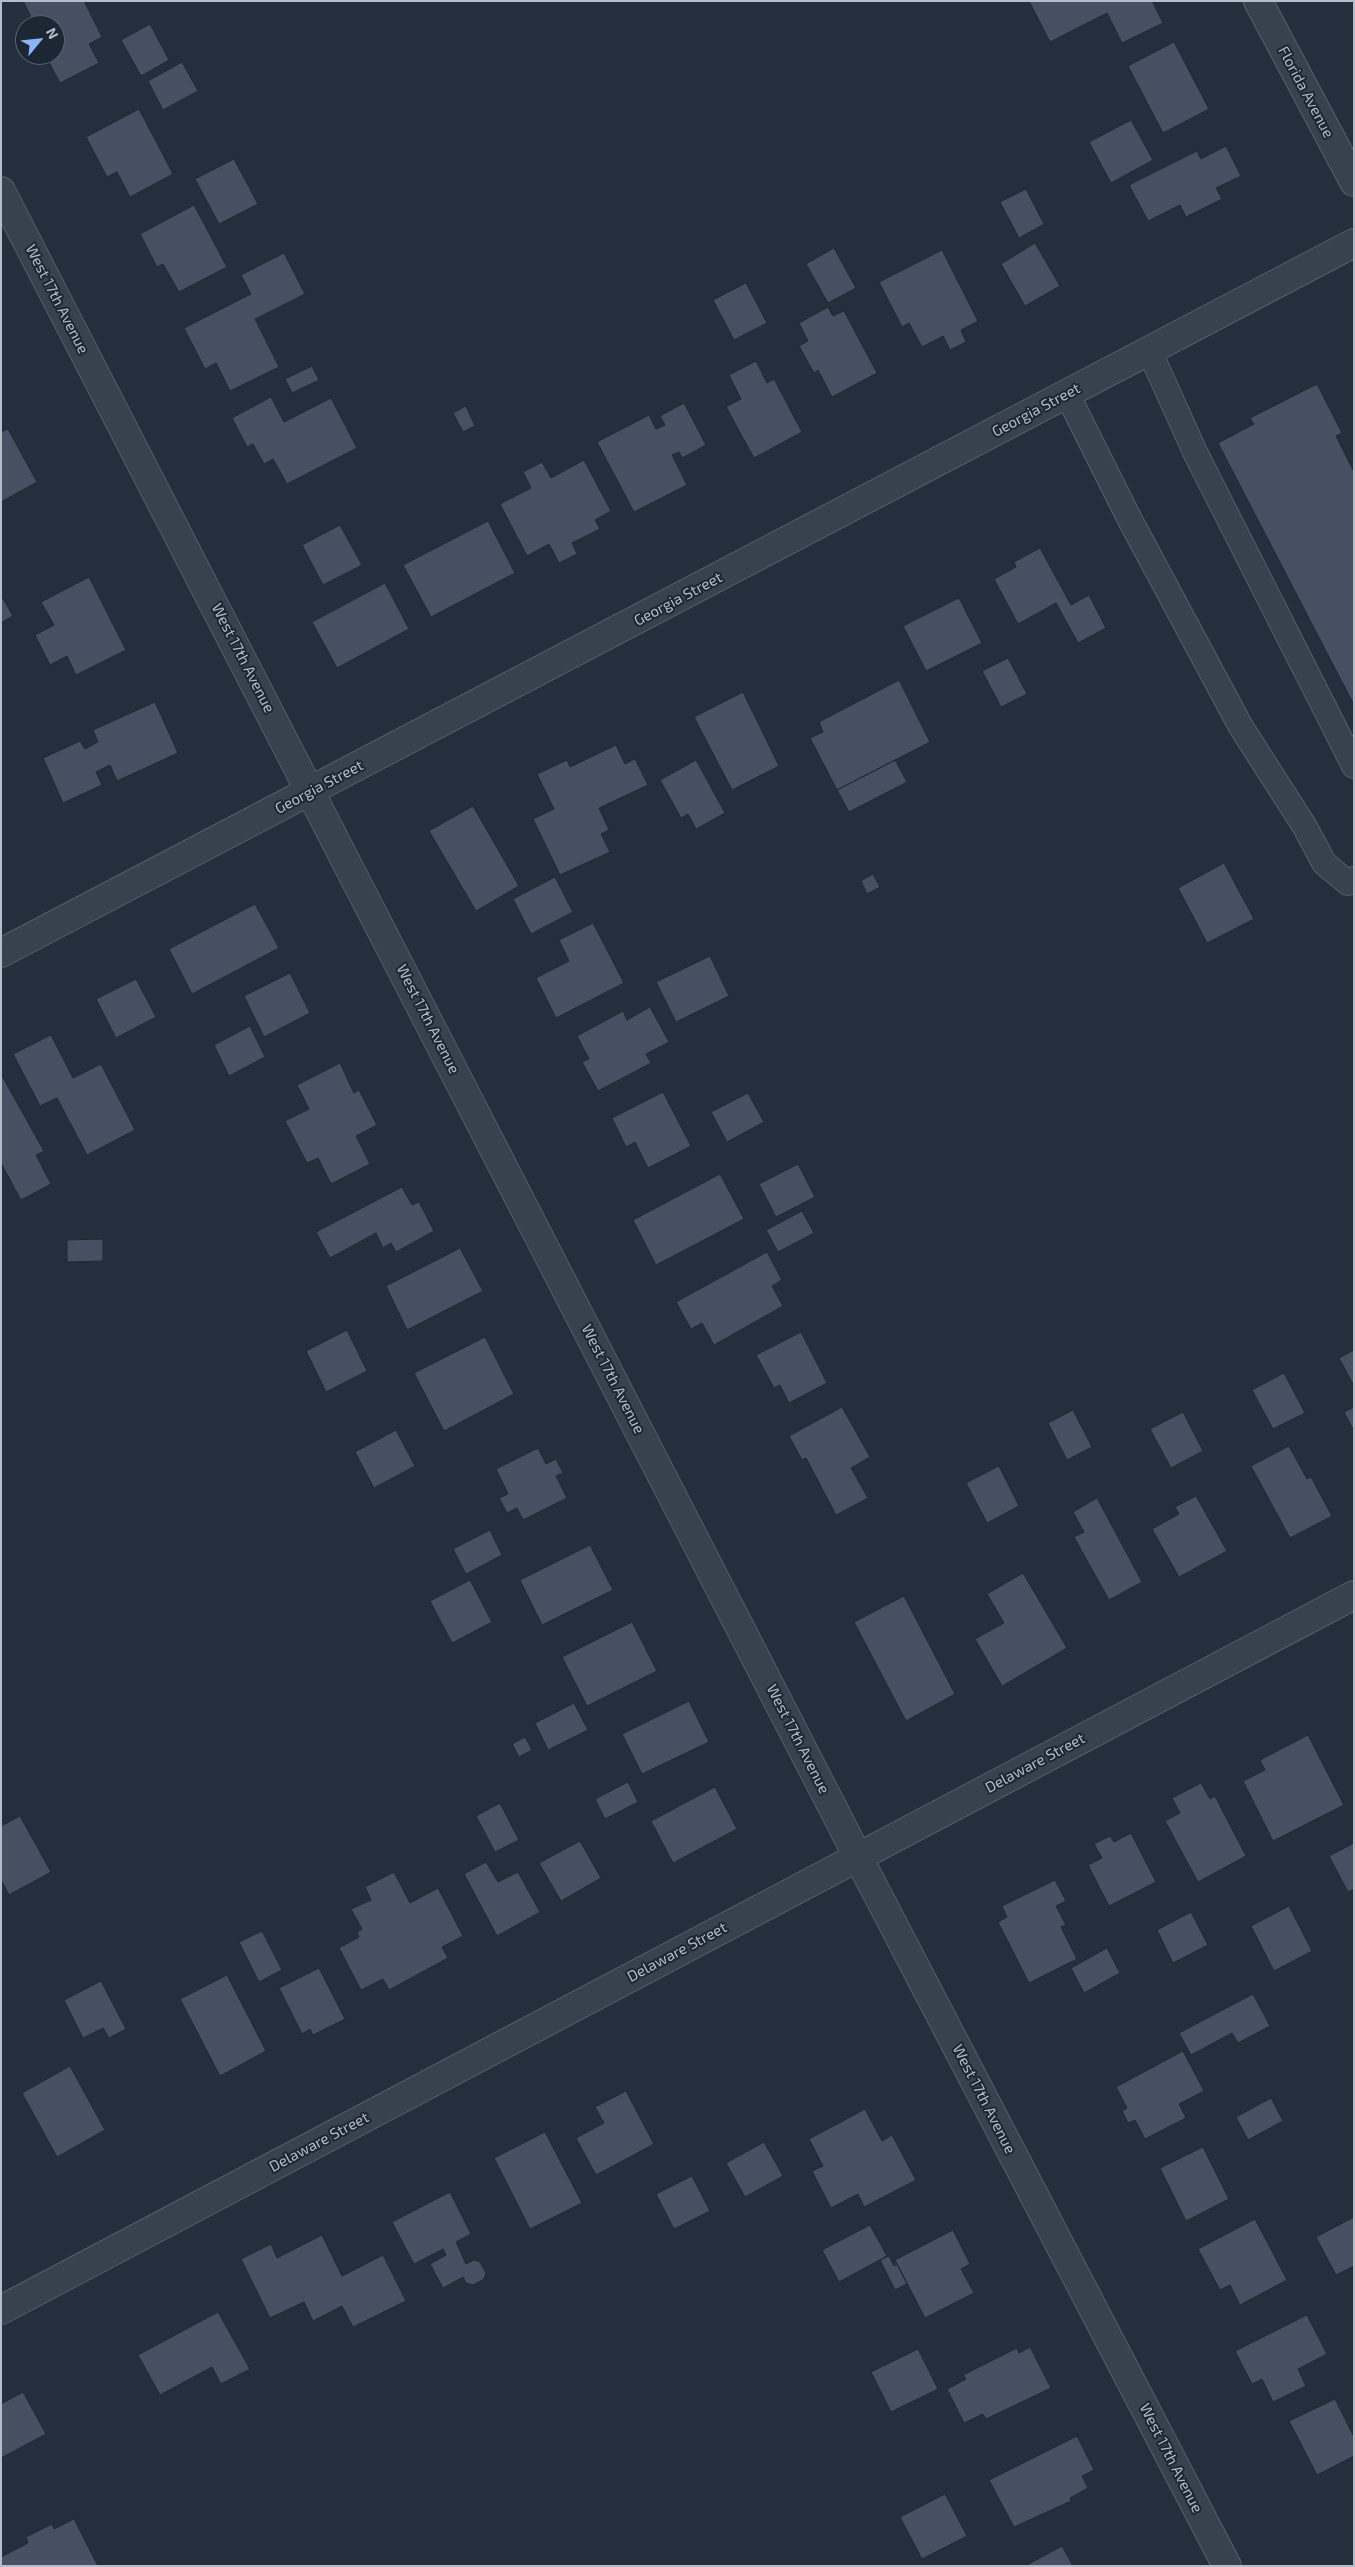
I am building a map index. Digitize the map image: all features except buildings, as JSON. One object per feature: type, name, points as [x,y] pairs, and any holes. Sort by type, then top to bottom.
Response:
[{"type":"street","name":"Florida Avenue","points":[[1258,1],[1354,182]]},
{"type":"street","name":"West 17th Avenue","points":[[1,191],[858,1857],[1227,2566]]},
{"type":"street","name":"Georgia Street","points":[[1,954],[1354,243]]},
{"type":"street","name":"Delaware Street","points":[[1,2310],[1354,1595]]},
{"type":"lane","points":[[1149,350],[1195,452],[1354,766]]},
{"type":"lane","points":[[1067,394],[1129,518],[1241,727],[1305,826],[1324,863],[1348,882],[1354,879]]}]
